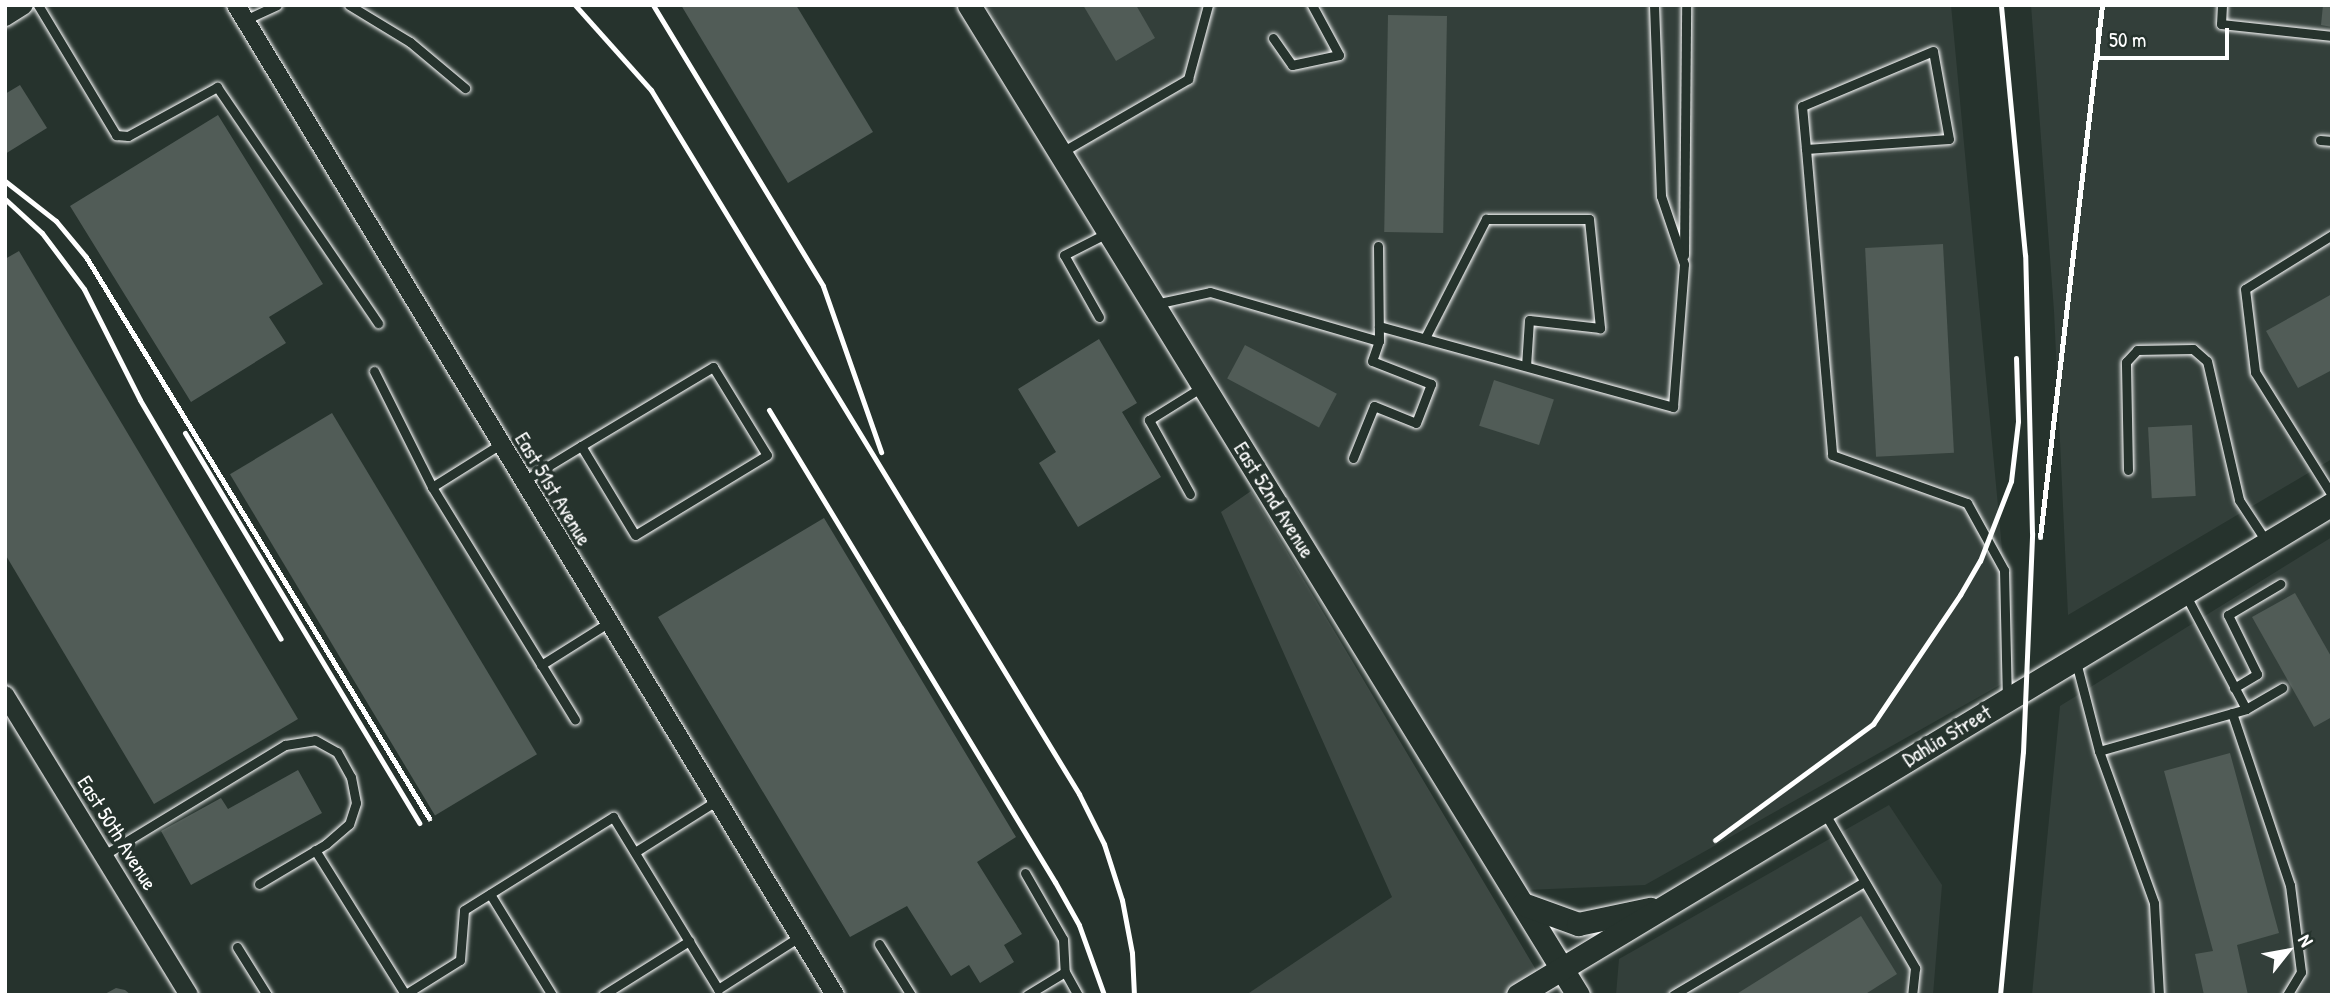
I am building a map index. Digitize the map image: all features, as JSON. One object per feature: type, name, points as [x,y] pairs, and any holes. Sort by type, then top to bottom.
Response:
[{"type":"street","points":[[5,16],[24,5]]},
{"type":"street","name":"East 52nd Avenue","points":[[969,5],[1578,995]]},
{"type":"street","name":"East 51st Avenue","points":[[242,12],[499,445],[835,995]]},
{"type":"street","name":"Dahlia Street","points":[[1518,995],[2332,504]]},
{"type":"street","name":"East 50th Avenue","points":[[5,695],[189,995]]},
{"type":"street","points":[[1523,904],[1578,924],[1651,908],[1682,896]]},
{"type":"lane","points":[[38,5],[116,135],[128,136],[217,87],[377,323]]},
{"type":"lane","points":[[242,12],[276,5]]},
{"type":"lane","points":[[349,5],[410,42],[465,88]]},
{"type":"lane","points":[[1060,153],[1188,79],[1208,5]]},
{"type":"lane","points":[[1273,38],[1292,65],[1339,55],[1311,5]]},
{"type":"lane","points":[[1654,5],[1661,196],[1684,264]]},
{"type":"lane","points":[[1379,326],[1673,407],[1684,264],[1686,5]]},
{"type":"lane","points":[[2222,5],[2221,24],[2332,36]]},
{"type":"lane","points":[[1806,149],[1949,139],[1933,51],[1802,106],[1832,455],[1967,503],[2004,570],[2007,699]]},
{"type":"lane","points":[[2320,139],[2332,141]]},
{"type":"lane","points":[[1425,338],[1486,219],[1589,219],[1600,328],[1529,320],[1526,366]]},
{"type":"lane","points":[[1099,317],[1064,255],[1109,232]]},
{"type":"lane","points":[[2332,234],[2245,289],[2255,372],[2332,495]]},
{"type":"lane","points":[[1353,458],[1374,406],[1416,423],[1431,384],[1371,361],[1379,341],[1378,246]]},
{"type":"lane","points":[[1153,304],[1210,292],[1379,341]]},
{"type":"lane","points":[[2128,470],[2126,362],[2137,350],[2193,349],[2207,361],[2239,500],[2267,543]]},
{"type":"lane","points":[[522,482],[581,446],[713,367],[767,455],[635,535],[581,446]]},
{"type":"lane","points":[[374,371],[432,487],[575,719]]},
{"type":"lane","points":[[1189,494],[1149,420],[1204,386]]},
{"type":"lane","points":[[432,487],[499,445]]},
{"type":"lane","points":[[2234,688],[2258,674],[2228,615],[2280,584]]},
{"type":"lane","points":[[2184,593],[2246,709]]},
{"type":"lane","points":[[541,664],[608,624]]},
{"type":"lane","points":[[2076,658],[2099,751],[2154,903],[2159,995]]},
{"type":"lane","points":[[2099,751],[2246,709],[2282,688]]},
{"type":"lane","points":[[2232,713],[2290,885],[2301,972],[2287,995]]},
{"type":"lane","points":[[104,855],[285,745],[315,740],[337,752],[351,777],[355,803],[349,824],[314,850],[259,884]]},
{"type":"lane","points":[[635,852],[716,801]]},
{"type":"lane","points":[[1823,810],[1914,968],[1912,995]]},
{"type":"lane","points":[[314,850],[404,995],[460,960],[464,910],[613,817],[718,989],[799,937]]},
{"type":"lane","points":[[1025,873],[1063,939],[1065,972],[1078,995]]},
{"type":"lane","points":[[1673,995],[1864,882]]},
{"type":"lane","points":[[490,894],[552,995]]},
{"type":"lane","points":[[603,995],[689,941]]},
{"type":"lane","points":[[879,944],[911,995]]},
{"type":"lane","points":[[237,947],[267,995]]},
{"type":"lane","points":[[1027,995],[1065,972]]},
{"type":"shaded area","points":[[987,5],[1951,5],[2014,677],[1645,885],[1526,890]]},
{"type":"shaded area","points":[[2031,5],[2332,5],[2332,459],[2068,615],[2054,311]]},
{"type":"shaded area","points":[[1251,491],[1551,995],[1246,995],[1392,897],[1221,512]]},
{"type":"shaded area","points":[[2332,537],[2332,995],[2032,995],[2060,706]]},
{"type":"shaded area","points":[[1889,805],[1942,885],[1933,995],[1616,995],[1619,959]]},
{"type":"building","points":[[681,5],[796,5],[873,132],[788,183]]},
{"type":"building","points":[[1083,5],[1136,5],[1155,38],[1116,61]]},
{"type":"building","points":[[2323,5],[2332,5],[2332,27],[2321,25]]},
{"type":"building","points":[[1388,15],[1447,16],[1443,233],[1384,232]]},
{"type":"building","points":[[20,85],[47,128],[5,154],[5,94]]},
{"type":"building","points":[[218,115],[323,284],[269,317],[286,343],[191,402],[70,206]]},
{"type":"building","points":[[1943,244],[1954,453],[1876,457],[1865,248]]},
{"type":"building","points":[[19,251],[298,719],[154,804],[5,554],[5,259]]},
{"type":"building","points":[[2332,294],[2332,370],[2298,388],[2266,331]]},
{"type":"building","points":[[1099,339],[1137,403],[1122,412],[1161,477],[1078,527],[1039,463],[1056,452],[1018,389]]},
{"type":"building","points":[[1245,345],[1337,394],[1319,427],[1227,379]]},
{"type":"building","points":[[1494,380],[1554,399],[1539,445],[1479,426]]},
{"type":"building","points":[[332,413],[537,754],[435,815],[230,474]]},
{"type":"building","points":[[2192,425],[2196,496],[2152,498],[2148,427]]},
{"type":"building","points":[[824,518],[1016,837],[977,862],[1022,934],[1004,945],[1014,962],[980,983],[969,965],[951,976],[907,906],[850,937],[658,617]]},
{"type":"building","points":[[2295,593],[2332,658],[2332,717],[2314,727],[2252,617]]},
{"type":"building","points":[[2230,753],[2279,933],[2237,945],[2248,995],[2204,995],[2195,954],[2213,951],[2164,771]]},
{"type":"building","points":[[298,770],[322,813],[191,885],[161,831],[221,798],[228,809]]},
{"type":"building","points":[[1861,916],[1897,974],[1864,995],[1735,995]]},
{"type":"building","points":[[116,988],[125,990],[131,995],[103,995]]},
{"type":"railway","points":[[575,5],[651,90],[1079,794],[1104,844],[1122,900],[1132,953],[1134,995]]},
{"type":"railway","points":[[653,5],[823,286],[881,452]]},
{"type":"railway","points":[[2000,995],[2023,752],[2032,533],[2025,255],[2001,5]]},
{"type":"railway","points":[[2040,537],[2102,5]]},
{"type":"railway","points":[[5,181],[56,221],[86,257],[429,818]]},
{"type":"railway","points":[[5,199],[42,233],[84,289],[140,400],[281,639]]},
{"type":"railway","points":[[1715,840],[1873,724],[1960,595],[1980,561],[2011,481],[2018,421],[2016,358]]},
{"type":"railway","points":[[769,410],[1055,882],[1079,925],[1104,995]]},
{"type":"railway","points":[[185,433],[419,823]]}]
